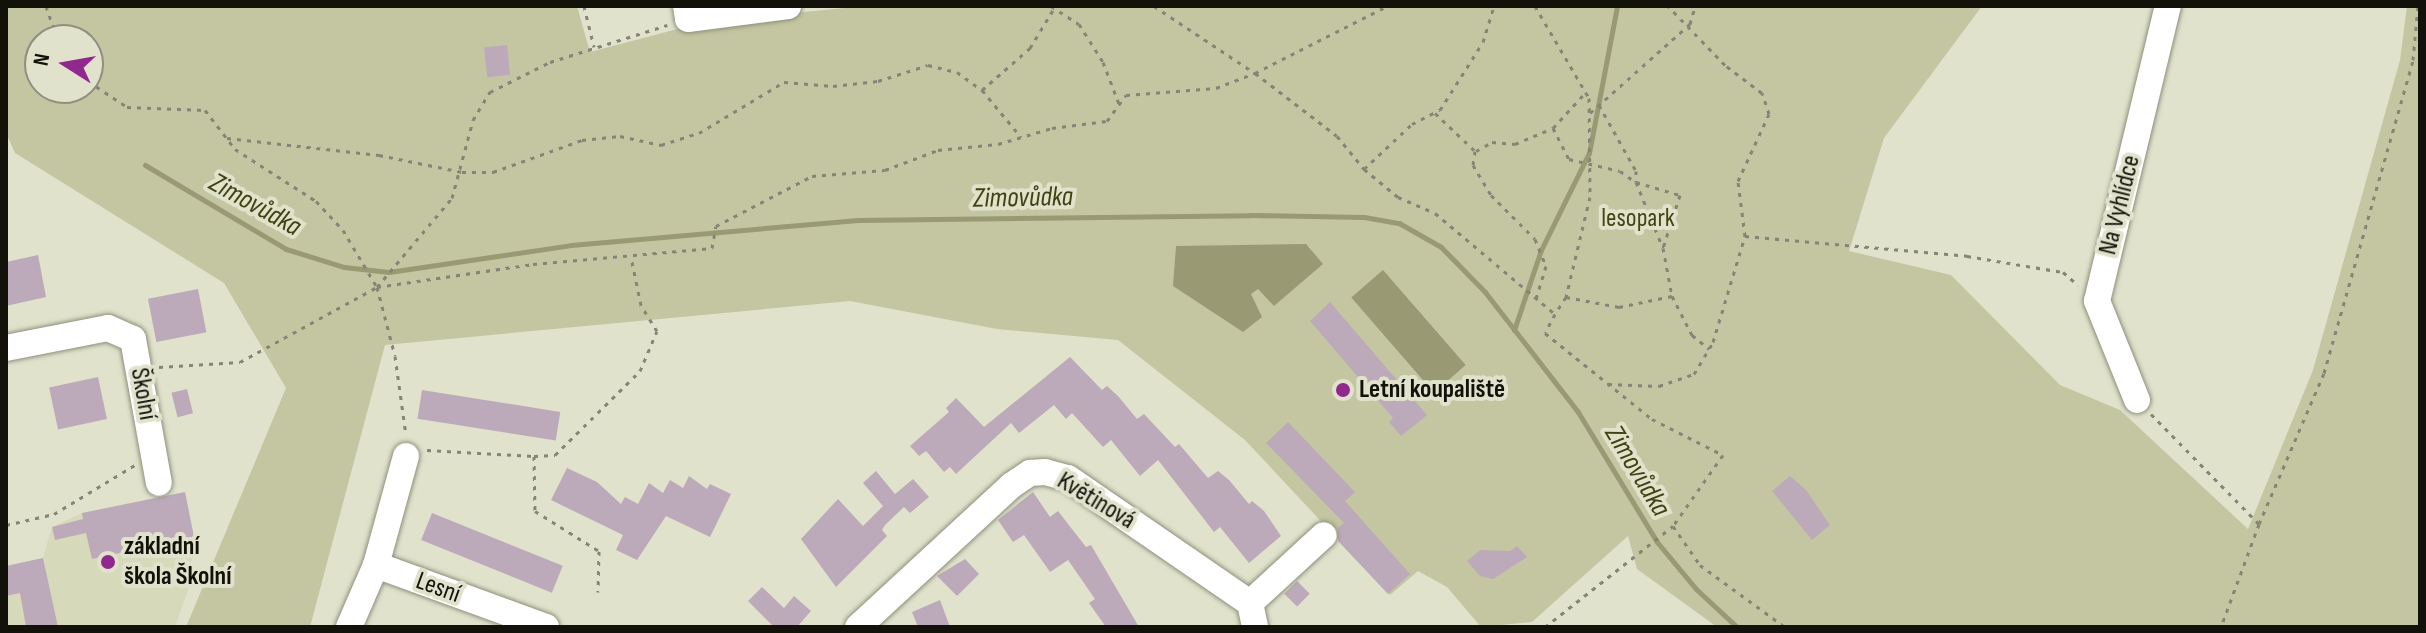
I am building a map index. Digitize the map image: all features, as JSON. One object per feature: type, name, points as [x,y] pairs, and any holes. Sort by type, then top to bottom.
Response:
[{"type":"street","points":[[687,12],[788,6]]},
{"type":"street","name":"Na Vyhlídce","points":[[2097,301],[2168,6]]},
{"type":"street","points":[[2097,301],[2137,400]]},
{"type":"street","name":"Školní","points":[[6,348],[108,328],[133,339],[159,483]]},
{"type":"street","points":[[349,627],[376,565],[406,456]]},
{"type":"street","name":"Květinová","points":[[858,627],[1012,485],[1030,473],[1045,472],[1068,478],[1252,615]]},
{"type":"street","points":[[1252,615],[1324,535]]},
{"type":"street","name":"Lesní","points":[[376,565],[546,627]]},
{"type":"path","points":[[584,6],[594,47]]},
{"type":"path","points":[[1154,6],[1255,73],[1337,136],[1364,169],[1398,197],[1435,213],[1555,314]]},
{"type":"path","points":[[140,368],[240,362],[377,287],[533,264],[712,248],[716,226],[812,176],[885,170],[938,150],[1107,121],[1126,95],[1216,88],[1255,73],[1387,6]]},
{"type":"path","points":[[1364,169],[1412,124],[1435,113],[1483,42],[1494,6]]},
{"type":"path","points":[[1535,6],[1586,92],[1589,114],[1590,197],[1566,297],[1545,333],[1652,419],[1723,455],[1673,526],[1545,627]]},
{"type":"path","points":[[1608,384],[1659,386],[1694,374],[1709,349],[1745,236],[1738,181],[1769,114],[1762,93],[1725,65],[1690,24],[1668,6]]},
{"type":"path","points":[[1589,114],[1690,24],[1695,6]]},
{"type":"path","points":[[2221,627],[2259,524],[2324,373],[2413,60],[2418,6]]},
{"type":"path","points":[[982,90],[1030,48],[1052,8],[1079,24],[1103,62],[1119,104]]},
{"type":"path","points":[[377,287],[452,198],[462,172],[473,120],[490,92],[550,62],[687,12]]},
{"type":"path","points":[[227,138],[379,155],[462,172],[493,172],[582,140],[620,136],[661,145],[699,133],[784,82],[833,86],[878,81],[928,65],[957,72],[982,90],[1021,137]]},
{"type":"path","points":[[104,92],[127,107],[205,110],[235,149],[316,201],[343,230],[377,287],[406,417],[406,456],[438,447],[534,456],[555,455],[640,371],[657,331],[641,305],[631,257]]},
{"type":"path","points":[[1475,151],[1492,142],[1515,144],[1553,128],[1586,92]]},
{"type":"path","points":[[1599,105],[1636,171],[1636,182],[1663,248],[1672,296],[1692,335],[1709,349]]},
{"type":"path","points":[[1435,113],[1475,151]]},
{"type":"path","points":[[1553,128],[1569,159],[1620,171],[1636,182],[1680,195],[1663,248]]},
{"type":"path","points":[[1475,151],[1473,165],[1491,195],[1535,239],[1546,266],[1536,299]]},
{"type":"path","points":[[1745,236],[1967,256],[2063,272],[2097,301]]},
{"type":"path","points":[[1566,297],[1619,307],[1672,296]]},
{"type":"path","points":[[2137,400],[2259,524]]},
{"type":"path","points":[[6,525],[54,514],[153,454]]},
{"type":"path","points":[[534,456],[535,511],[599,551],[598,592]]},
{"type":"path","points":[[1673,526],[1700,565],[1785,627]]},
{"type":"path","points":[[672,627],[709,627]]},
{"type":"shaded area","points":[[1306,244],[1323,264],[1274,306],[1258,289],[1251,294],[1262,317],[1243,332],[1173,286],[1176,246]]},
{"type":"shaded area","points":[[1383,270],[1466,365],[1434,393],[1351,298]]},
{"type":"shaded area","name":"základní škola Školní","points":[[185,492],[194,537],[189,587],[175,627],[6,627],[6,566],[43,558],[52,527],[82,513]]},
{"type":"green space","name":"lesopark","points":[[6,6],[577,6],[590,52],[704,22],[864,6],[1982,6],[1884,138],[1849,251],[1951,275],[2060,385],[2120,410],[2248,529],[2313,370],[2400,60],[2407,6],[2420,6],[2420,627],[1717,627],[1637,569],[1628,536],[1532,622],[1481,627],[1447,587],[1418,571],[1390,595],[1245,440],[1118,340],[997,329],[850,301],[385,345],[310,627],[186,627],[286,388],[224,283],[15,153],[6,133]]},
{"type":"building","points":[[507,45],[510,75],[487,77],[484,47]]},
{"type":"building","points":[[38,255],[46,297],[6,306],[6,262]]},
{"type":"building","points":[[198,289],[206,332],[156,342],[148,299]]},
{"type":"building","points":[[1330,302],[1427,415],[1401,436],[1389,422],[1393,418],[1310,321]]},
{"type":"building","points":[[1070,357],[1102,390],[1107,386],[1118,396],[1137,419],[1144,414],[1175,447],[1179,444],[1208,478],[1218,471],[1229,480],[1249,504],[1252,501],[1264,511],[1281,536],[1249,563],[1220,527],[1214,532],[1158,460],[1140,476],[1111,440],[1103,447],[1072,413],[1066,419],[1054,405],[1019,433],[1011,423],[956,474],[950,467],[944,472],[926,451],[919,456],[910,446],[949,412],[946,408],[956,398],[984,427]]},
{"type":"building","points":[[98,377],[107,419],[58,429],[49,387]]},
{"type":"building","points":[[187,389],[193,413],[178,417],[171,393]]},
{"type":"building","points":[[422,390],[560,412],[556,441],[417,419]]},
{"type":"building","points":[[1288,422],[1355,492],[1345,501],[1410,574],[1388,594],[1338,541],[1338,528],[1344,523],[1266,443]]},
{"type":"building","points":[[567,468],[597,482],[621,504],[625,497],[638,504],[649,483],[663,493],[670,480],[683,488],[689,476],[707,489],[710,484],[731,494],[710,537],[666,516],[637,560],[616,550],[623,535],[551,500]]},
{"type":"building","points":[[876,471],[895,494],[913,479],[929,497],[910,513],[904,507],[885,525],[882,530],[887,536],[836,587],[801,539],[838,499],[863,526],[883,506],[863,483]]},
{"type":"building","points":[[1790,476],[1806,490],[1830,525],[1812,540],[1772,491]]},
{"type":"building","points":[[185,492],[194,537],[92,559],[86,533],[55,540],[52,527],[83,519],[82,513]]},
{"type":"building","points":[[1033,492],[1050,517],[1058,511],[1086,547],[1091,545],[1139,627],[1106,627],[1089,603],[1095,599],[1068,560],[1050,572],[1024,535],[1013,542],[998,520]]},
{"type":"building","points":[[432,513],[563,566],[552,593],[421,540]]},
{"type":"building","points":[[1517,546],[1527,557],[1493,579],[1480,576],[1467,561],[1480,550],[1510,551]]},
{"type":"building","name":"základní škola Školní","points":[[43,558],[58,627],[26,627],[20,593],[6,596],[6,566]]},
{"type":"building","points":[[965,559],[979,574],[957,596],[937,576]]},
{"type":"building","points":[[1297,581],[1310,594],[1297,606],[1284,594]]},
{"type":"building","points":[[762,587],[784,608],[794,596],[811,611],[797,627],[774,627],[748,601]]},
{"type":"building","points":[[940,600],[950,627],[918,627],[912,612]]},
{"type":"waterway","points":[[1514,330],[1541,250],[1589,153],[1617,6]]},
{"type":"waterway","name":"Zimovůdka","points":[[145,165],[286,249],[344,267],[389,272],[571,245],[858,220],[1250,215],[1364,217],[1399,223],[1441,247],[1485,292],[1578,412],[1657,542],[1696,589],[1737,627]]},
{"type":"place","name":"Letní koupaliště","points":[[1343,390]]},
{"type":"place","name":"základní škola Školní","points":[[108,562]]}]
